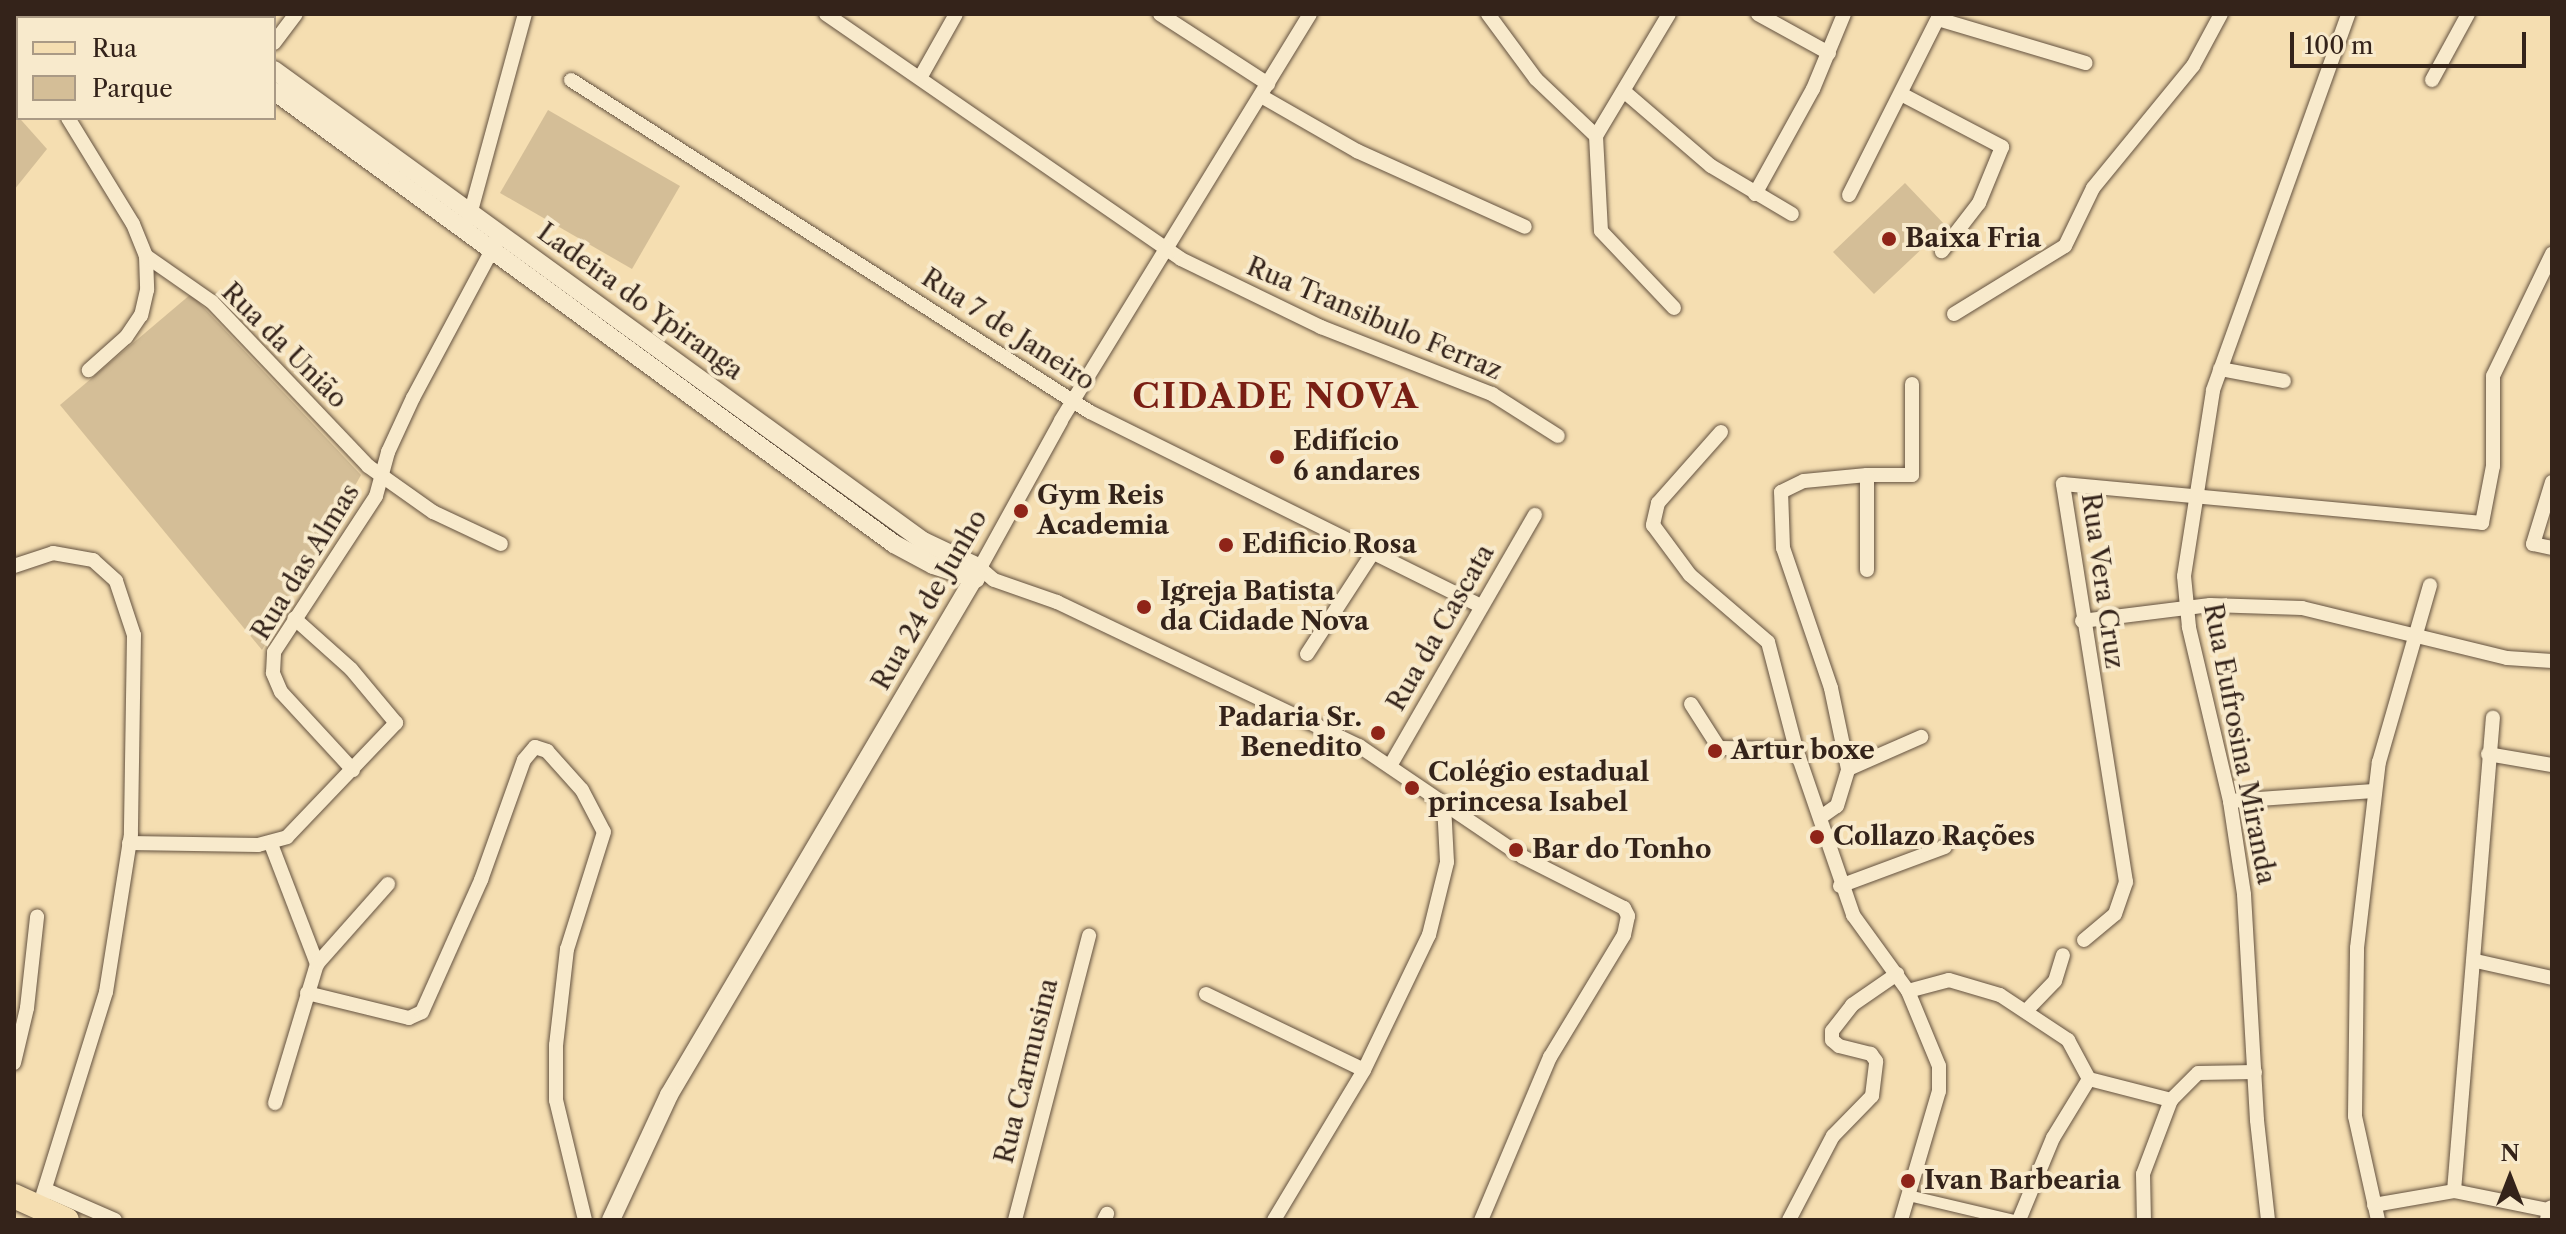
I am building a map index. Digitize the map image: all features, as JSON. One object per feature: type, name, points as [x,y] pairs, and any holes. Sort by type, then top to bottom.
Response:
[{"type":"main road","points":[[14,1196],[43,1198],[67,1220]]},
{"type":"main road","points":[[2550,1220],[2552,1210]]},
{"type":"street","points":[[276,40],[296,14]]},
{"type":"street","points":[[468,221],[525,14]]},
{"type":"street","name":"Rua Transibulo Ferraz","points":[[826,14],[1169,251],[1321,327],[1492,394],[1558,436]]},
{"type":"street","points":[[920,78],[956,14]]},
{"type":"street","points":[[1160,14],[1265,90],[1357,151],[1525,227]]},
{"type":"street","name":"Rua 24 de Junho","points":[[611,1220],[669,1095],[984,576],[1073,402],[1169,251],[1310,14]]},
{"type":"street","points":[[1488,14],[1536,79],[1596,136]]},
{"type":"street","points":[[1669,14],[1626,93],[1596,136],[1601,231],[1674,308]]},
{"type":"street","points":[[1758,14],[1829,53]]},
{"type":"street","points":[[1755,194],[1829,53],[1844,14]]},
{"type":"street","points":[[1954,314],[2054,257],[2106,172],[2135,143],[2193,66],[2221,14]]},
{"type":"street","name":"Rua Eufrosina Miranda","points":[[2268,1220],[2244,894],[2230,801],[2185,606],[2194,495],[2220,369],[2348,14]]},
{"type":"street","points":[[2432,80],[2468,14]]},
{"type":"street","points":[[1849,195],[1903,95],[1939,16],[2086,63]]},
{"type":"street","name":"Ladeira do Ypiranga","points":[[276,72],[468,221],[918,548],[984,576]]},
{"type":"street","name":"Rua 7 de Janeiro","points":[[571,80],[1073,402],[1481,606]]},
{"type":"street","name":"Ladeira do Ypiranga","points":[[276,92],[468,221]]},
{"type":"street","points":[[1626,93],[1692,152],[1755,194],[1792,214]]},
{"type":"street","points":[[1903,95],[2002,147],[1979,203],[1942,251]]},
{"type":"street","points":[[69,120],[133,224],[146,256],[147,290],[141,315],[126,337],[89,370]]},
{"type":"street","name":"Rua das Almas","points":[[353,770],[277,685],[274,652],[376,496],[388,452],[413,398],[497,242]]},
{"type":"street","points":[[2546,276],[2552,254]]},
{"type":"street","name":"Rua da União","points":[[146,256],[212,302],[358,458],[433,512],[501,544]]},
{"type":"street","name":"Rua Vera Cruz","points":[[2084,940],[2115,914],[2126,882],[2082,621],[2063,484],[2482,523],[2493,466],[2493,376],[2546,276]]},
{"type":"street","points":[[2220,369],[2284,381]]},
{"type":"street","points":[[1821,817],[1837,806],[1848,769],[1831,688],[1783,548],[1781,492],[1790,485],[1867,475],[1912,475],[1912,384]]},
{"type":"street","points":[[1721,432],[1658,503],[1653,525],[1690,575],[1768,642],[1796,749],[1821,817],[1840,886],[1863,931],[1908,991],[1939,1066],[1935,1113],[1901,1220]]},
{"type":"street","points":[[1867,475],[1867,570]]},
{"type":"street","points":[[2552,482],[2533,544],[2552,548]]},
{"type":"street","name":"Rua da Cascata","points":[[1390,766],[1535,515]]},
{"type":"street","points":[[1307,654],[1374,551]]},
{"type":"street","points":[[14,566],[53,553],[81,555],[109,572],[127,604],[134,635],[136,731],[129,843],[106,992],[43,1198],[115,1220]]},
{"type":"street","points":[[984,576],[1057,602],[1228,682],[1390,766],[1523,857],[1624,908],[1624,935],[1550,1057],[1481,1220]]},
{"type":"street","points":[[2378,1220],[2358,1143],[2354,1091],[2357,948],[2374,791],[2430,585]]},
{"type":"street","points":[[2082,621],[2185,606],[2302,608],[2416,632],[2507,658],[2552,661]]},
{"type":"street","points":[[129,843],[271,844],[305,822],[396,723],[351,669],[294,618]]},
{"type":"street","points":[[1691,704],[1719,748],[1796,749]]},
{"type":"street","points":[[2454,1191],[2476,961],[2488,754],[2493,718]]},
{"type":"street","points":[[1848,769],[1921,737]]},
{"type":"street","points":[[307,993],[409,1018],[422,1012],[481,880],[518,774],[535,747],[547,751],[582,790],[604,832],[567,949],[554,1069],[556,1100],[585,1220]]},
{"type":"street","points":[[2488,754],[2552,765]]},
{"type":"street","points":[[2230,801],[2374,791]]},
{"type":"street","points":[[1274,1220],[1364,1070],[1435,915],[1447,862],[1444,805]]},
{"type":"street","points":[[271,844],[317,964]]},
{"type":"street","points":[[1840,886],[1945,847]]},
{"type":"street","points":[[275,1103],[317,964],[388,884]]},
{"type":"street","points":[[14,1063],[27,1008],[37,917]]},
{"type":"street","name":"Rua Carmusina","points":[[1015,1220],[1089,935]]},
{"type":"street","points":[[2027,1010],[2055,981],[2063,955]]},
{"type":"street","points":[[2476,961],[2552,978]]},
{"type":"street","points":[[1789,1220],[1833,1136],[1872,1096],[1876,1061],[1871,1054],[1832,1040],[1836,1023],[1852,1005],[1897,974]]},
{"type":"street","points":[[1908,991],[1949,980],[2027,1010],[2068,1040],[2089,1079],[2171,1100]]},
{"type":"street","points":[[1206,994],[1364,1070]]},
{"type":"street","points":[[2144,1220],[2143,1174],[2171,1100],[2198,1073],[2255,1072]]},
{"type":"street","points":[[1908,1195],[2016,1220],[2053,1138],[2089,1079]]},
{"type":"street","points":[[2374,1205],[2454,1191],[2552,1210]]},
{"type":"green space","points":[[548,110],[680,186],[632,269],[500,193]]},
{"type":"green space","points":[[14,112],[16,120],[21,120],[47,149],[14,190]]},
{"type":"green space","name":"Baixa Fria","points":[[1905,183],[1946,226],[1874,294],[1833,252]]},
{"type":"green space","points":[[191,294],[361,475],[262,650],[60,405]]},
{"type":"place","name":"Baixa Fria","points":[[1889,239]]},
{"type":"place","name":"Edifício 6 andares","points":[[1277,457]]},
{"type":"place","name":"Gym Reis Academia","points":[[1021,511]]},
{"type":"place","name":"Edificio Rosa","points":[[1226,545]]},
{"type":"place","name":"Igreja Batista da Cidade Nova","points":[[1144,607]]},
{"type":"place","name":"Padaria Sr. Benedito","points":[[1378,733]]},
{"type":"place","name":"Artur boxe","points":[[1715,751]]},
{"type":"place","name":"Colégio estadual princesa Isabel","points":[[1412,788]]},
{"type":"place","name":"Collazo Rações","points":[[1817,837]]},
{"type":"place","name":"Bar do Tonho","points":[[1516,850]]},
{"type":"place","name":"Ivan Barbearia","points":[[1908,1181]]},
{"type":"district","name":"CIDADE NOVA","points":[[1276,397]]}]
